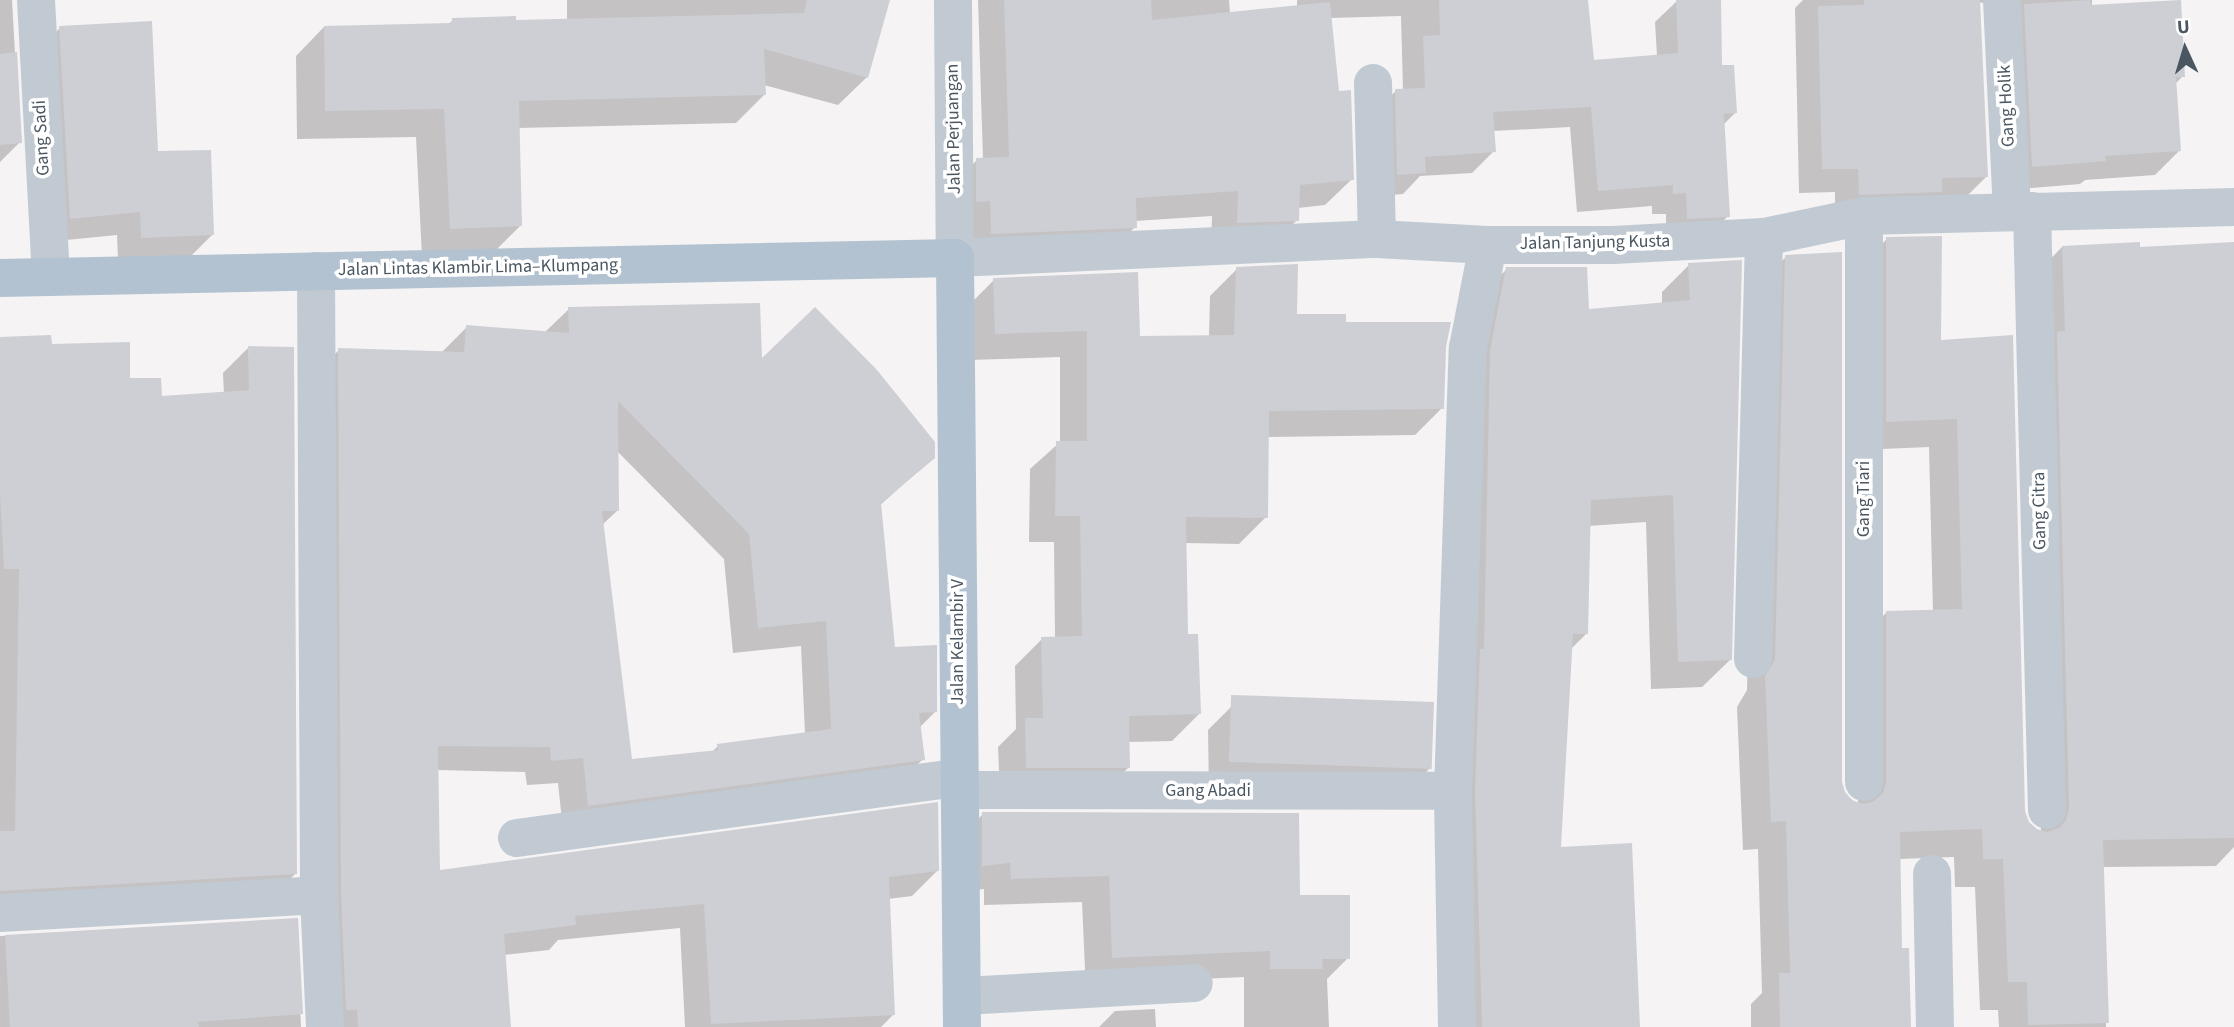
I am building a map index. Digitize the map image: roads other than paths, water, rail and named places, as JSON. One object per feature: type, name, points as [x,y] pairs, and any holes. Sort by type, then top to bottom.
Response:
[{"type":"main road","name":"Jalan Lintas Klambir Lima–Klumpang","points":[[0,278],[955,258]]},
{"type":"main road","name":"Jalan Kelambir V","points":[[955,258],[962,1012]]},
{"type":"street","name":"Gang Sadi","points":[[36,0],[51,277]]},
{"type":"street","name":"Jalan Perjuangan","points":[[953,0],[955,258]]},
{"type":"street","name":"Gang Holik","points":[[2002,0],[2022,212]]},
{"type":"street","points":[[1373,83],[1377,239]]},
{"type":"street","name":"Jalan Tanjung Kusta","points":[[955,258],[1377,239],[1489,245],[1613,245],[1764,237],[1864,216],[2234,207]]},
{"type":"street","name":"Gang Citra","points":[[2022,212],[2048,810]]},
{"type":"street","name":"Gang Tiari","points":[[1864,216],[1864,782]]},
{"type":"street","points":[[1753,659],[1764,237]]},
{"type":"street","points":[[1457,1027],[1453,791],[1468,348],[1489,245]]},
{"type":"street","points":[[316,271],[320,895],[325,1027]]},
{"type":"street","name":"Gang Abadi","points":[[517,838],[961,784],[1453,791]]},
{"type":"street","points":[[1932,874],[1935,1027]]},
{"type":"street","points":[[0,914],[320,895]]},
{"type":"street","points":[[962,1012],[1194,983]]}]
